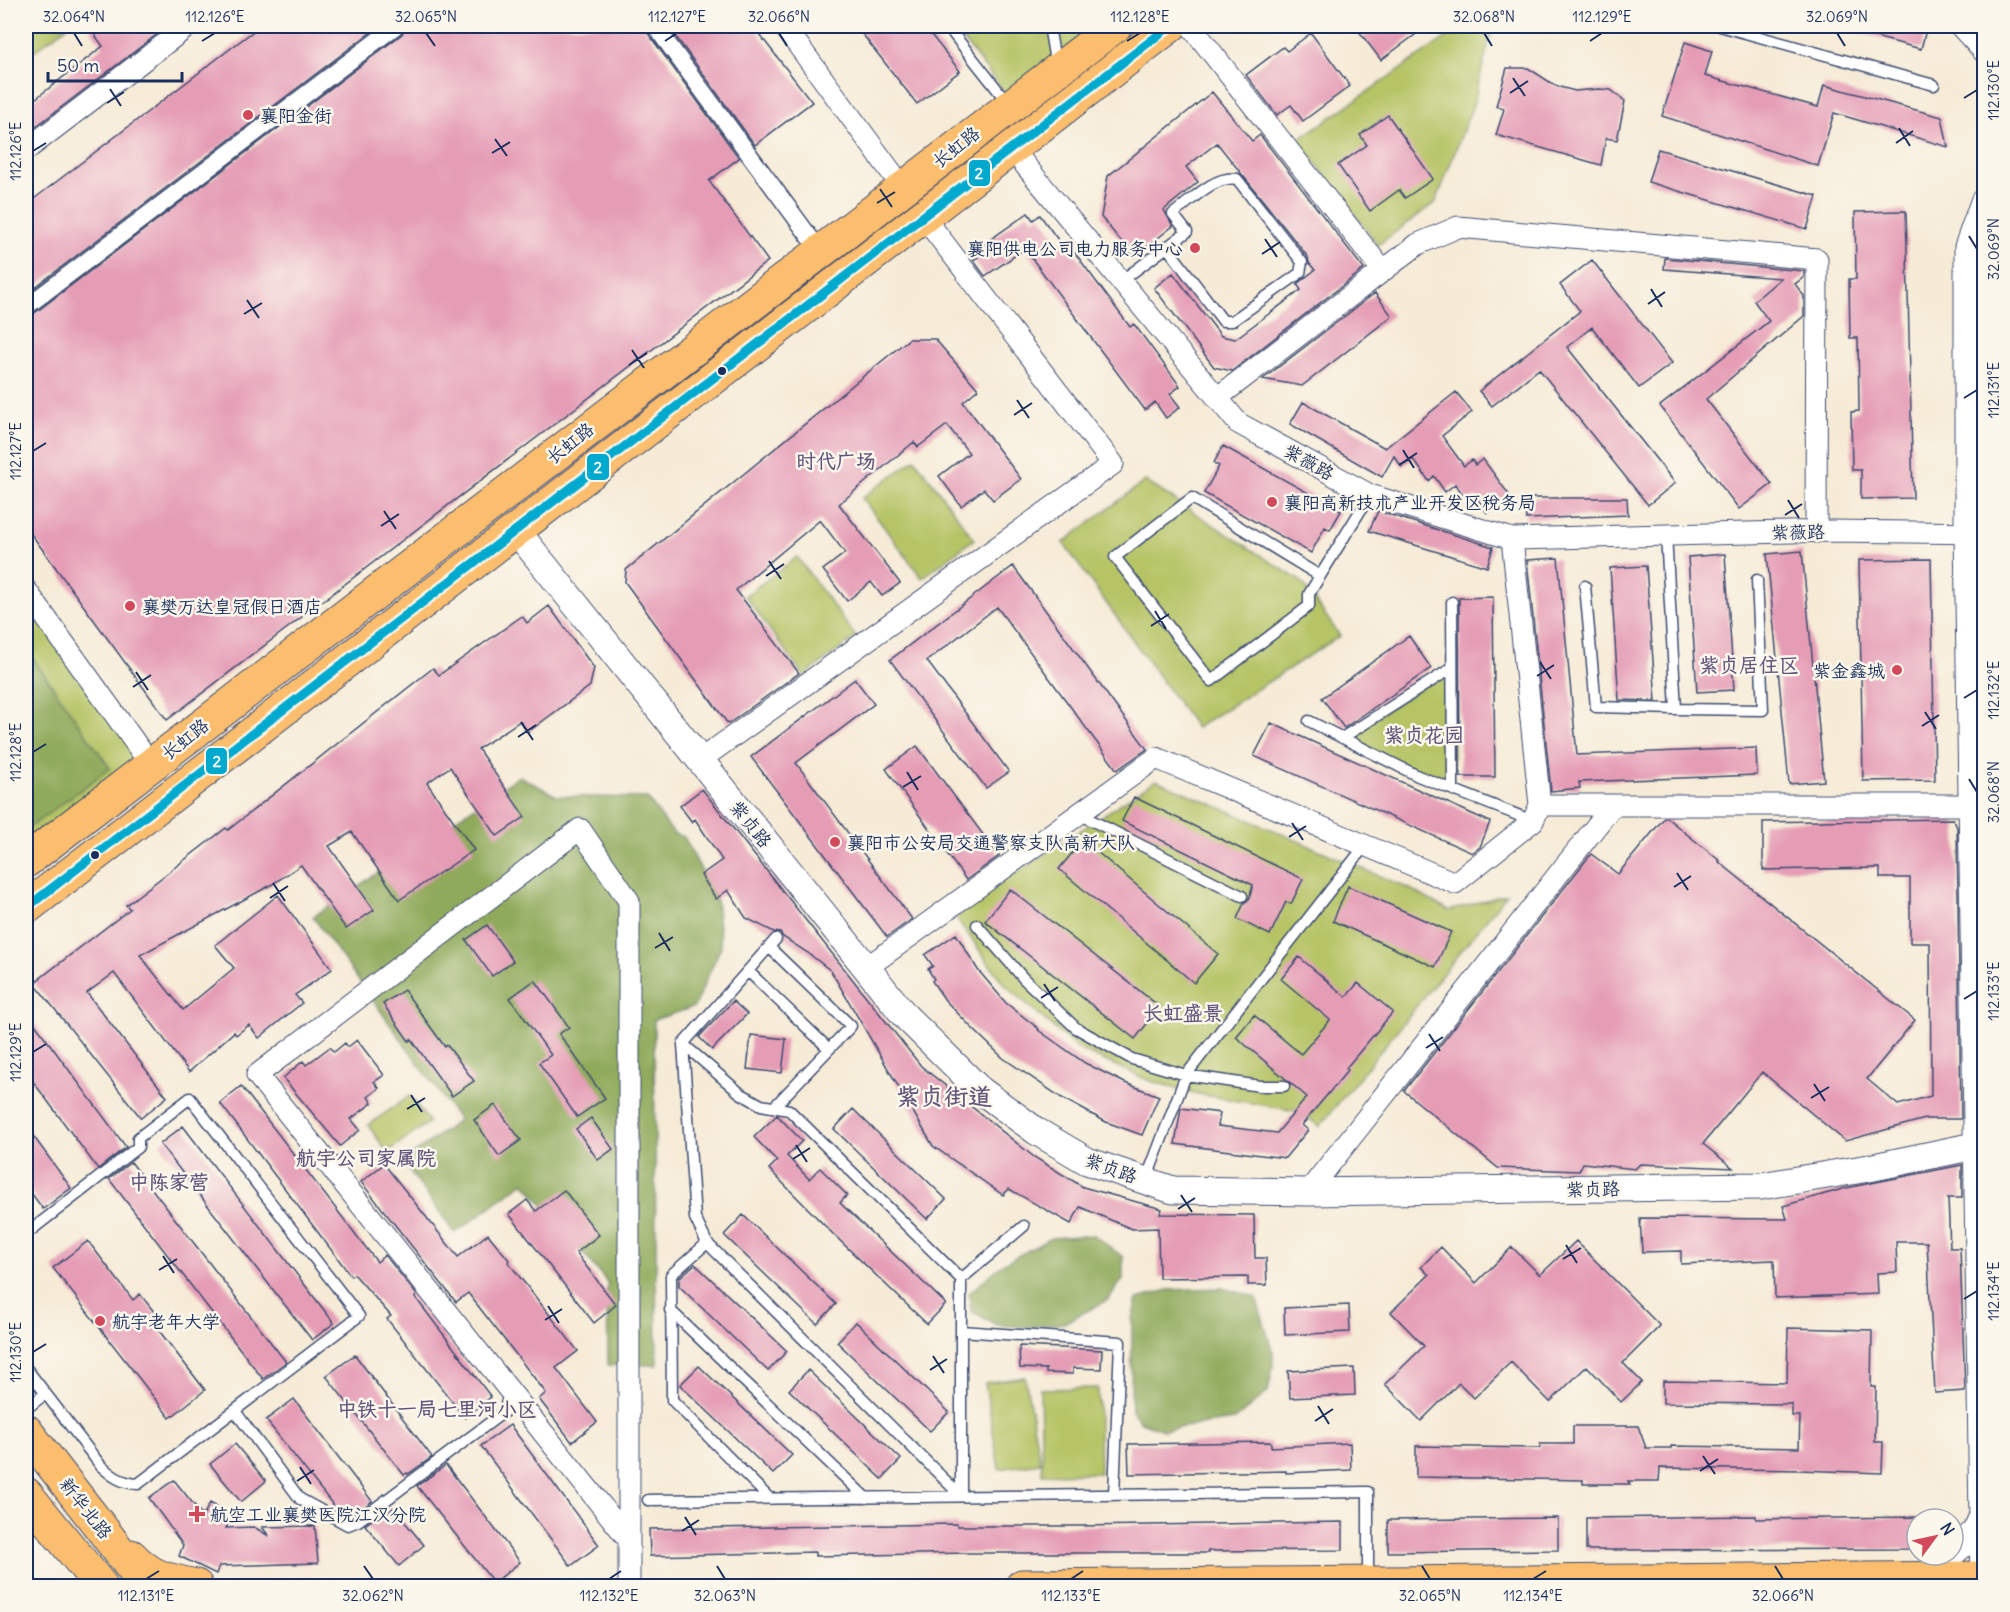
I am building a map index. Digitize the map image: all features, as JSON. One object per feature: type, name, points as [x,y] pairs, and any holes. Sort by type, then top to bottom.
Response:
[{"type":"main road","name":"长虹路","points":[[26,861],[1115,26]]},
{"type":"main road","name":"长虹路","points":[[26,908],[1170,26]]},
{"type":"main road","name":"新华北路","points":[[26,1431],[146,1587]]},
{"type":"main road","name":"新华北路","points":[[26,1494],[101,1587]]},
{"type":"main road","points":[[89,1512],[142,1568],[157,1577],[196,1587]]},
{"type":"main road","points":[[1022,1587],[1984,1578]]},
{"type":"street","points":[[26,150],[188,26]]},
{"type":"street","points":[[26,307],[396,26]]},
{"type":"street","points":[[655,26],[820,251]]},
{"type":"street","points":[[784,26],[903,188]]},
{"type":"street","points":[[1191,26],[1383,271]]},
{"type":"street","points":[[1959,26],[1984,52]]},
{"type":"street","name":"紫薇路","points":[[1011,148],[1238,423],[1370,495],[1512,539],[1816,532],[1976,533]]},
{"type":"street","points":[[1984,202],[1968,247],[1976,533],[1984,1586]]},
{"type":"street","points":[[700,760],[1113,464],[923,216]]},
{"type":"street","points":[[1217,398],[1418,244],[1458,226],[1817,259],[1816,532]]},
{"type":"street","name":"紫贞路","points":[[515,529],[905,1016],[979,1089],[1036,1131],[1087,1161],[1173,1190],[1308,1192],[1761,1186],[1869,1168],[1980,1145]]},
{"type":"street","points":[[1512,539],[1536,813]]},
{"type":"street","points":[[26,590],[152,765]]},
{"type":"street","points":[[866,968],[1156,758],[1455,883],[1536,813],[1613,805],[1978,805]]},
{"type":"street","points":[[1308,1192],[1613,805]]},
{"type":"street","points":[[629,1540],[257,1075],[580,829],[629,901],[629,1540],[629,1587]]},
{"type":"street","points":[[1965,1542],[1976,1532],[1983,1514]]},
{"type":"street","points":[[1922,1578],[1935,1567]]},
{"type":"lane","points":[[947,26],[1010,106]]},
{"type":"lane","points":[[1049,26],[1056,70]]},
{"type":"lane","points":[[1720,26],[1934,85]]},
{"type":"lane","points":[[1121,281],[1187,232],[1173,214],[1219,180],[1230,178],[1237,179],[1302,262],[1300,273],[1232,321],[1223,321],[1167,247]]},
{"type":"lane","points":[[1320,576],[1192,498],[1115,557],[1211,681],[1309,606],[1309,594],[1370,495]]},
{"type":"lane","points":[[1666,535],[1677,709]]},
{"type":"lane","points":[[1585,586],[1596,707],[1763,710],[1757,580]]},
{"type":"lane","points":[[1452,602],[1453,790]]},
{"type":"lane","points":[[1342,738],[1452,668]]},
{"type":"lane","points":[[1309,721],[1418,776],[1453,790],[1536,813]]},
{"type":"lane","points":[[1079,813],[1242,896]]},
{"type":"lane","points":[[1145,1180],[1186,1075],[1360,852]]},
{"type":"lane","points":[[977,925],[1024,979],[1076,1028],[1132,1059],[1186,1075],[1260,1086],[1284,1086]]},
{"type":"lane","points":[[774,1107],[851,1026],[773,943],[683,1044],[695,1218],[707,1243],[961,1496]]},
{"type":"lane","points":[[748,971],[829,1049]]},
{"type":"lane","points":[[683,1044],[740,1092],[761,1105],[789,1110],[961,1278],[961,1496]]},
{"type":"lane","points":[[26,1234],[138,1147],[138,1138],[190,1098],[359,1316],[138,1484],[126,1483],[101,1466],[26,1368]]},
{"type":"lane","points":[[961,1278],[1024,1226]]},
{"type":"lane","points":[[707,1243],[670,1275],[672,1400],[770,1499]]},
{"type":"lane","points":[[235,1411],[300,1499],[348,1525],[358,1521],[504,1412],[508,1397],[502,1387],[433,1301]]},
{"type":"lane","points":[[670,1310],[866,1498]]},
{"type":"lane","points":[[961,1331],[1120,1342],[1114,1495]]},
{"type":"lane","points":[[26,1409],[45,1394]]},
{"type":"lane","points":[[648,1500],[1368,1492],[1368,1583]]},
{"type":"green space","points":[[26,26],[68,26],[26,57]]},
{"type":"green space","points":[[952,26],[1104,26],[1009,98]]},
{"type":"green space","points":[[1463,26],[1493,26],[1474,102],[1436,202],[1378,245],[1298,140]]},
{"type":"green space","points":[[915,459],[974,539],[922,578],[862,498]]},
{"type":"green space","points":[[1145,481],[1302,582],[1340,636],[1196,728],[1063,543]]},
{"type":"green space","points":[[797,557],[856,637],[804,676],[745,596]]},
{"type":"green space","points":[[26,590],[151,765],[26,861]]},
{"type":"green space","points":[[32,657],[110,768],[26,830],[26,661]]},
{"type":"green space","points":[[1452,668],[1453,790],[1342,738]]},
{"type":"green space","points":[[519,776],[557,796],[647,798],[674,834],[684,837],[716,899],[721,947],[694,1007],[654,1020],[657,1365],[608,1365],[607,1282],[524,1182],[455,1233],[403,1162],[459,1120],[313,917]]},
{"type":"green space","points":[[1156,780],[1412,890],[1449,911],[1507,894],[1319,1127],[1302,1112],[1198,1094],[1150,1081],[1078,1049],[1003,983],[954,915]]},
{"type":"green space","points":[[410,1096],[429,1122],[387,1152],[368,1125]]},
{"type":"green space","points":[[1094,1235],[1123,1257],[1123,1279],[1108,1300],[1064,1323],[1030,1327],[997,1325],[971,1311],[969,1293],[1004,1263],[1051,1238]]},
{"type":"green space","points":[[1222,1288],[1256,1297],[1273,1352],[1273,1368],[1268,1392],[1234,1420],[1163,1430],[1141,1422],[1131,1410],[1132,1319],[1137,1299],[1168,1290]]},
{"type":"green space","points":[[1025,1377],[1040,1463],[999,1469],[985,1383]]},
{"type":"green space","points":[[1098,1388],[1100,1473],[1042,1474],[1040,1389]]},
{"type":"building","points":[[88,26],[168,26],[26,134],[26,106],[103,46]]},
{"type":"building","points":[[260,26],[379,26],[26,294],[26,205]]},
{"type":"building","points":[[406,26],[645,26],[647,32],[739,158],[709,181],[768,261],[167,720],[26,527],[26,317],[32,315],[402,34]]},
{"type":"building","points":[[668,26],[753,26],[812,102],[755,145]]},
{"type":"building","points":[[856,26],[924,26],[960,71],[917,104]]},
{"type":"building","points":[[1355,26],[1427,26],[1381,60]]},
{"type":"building","points":[[1849,26],[1927,26],[1921,49],[1849,30]]},
{"type":"building","points":[[1311,33],[1350,86],[1303,121],[1291,105],[1277,115],[1246,75],[1283,47],[1287,51]]},
{"type":"building","points":[[1685,42],[1712,51],[1705,76],[1818,107],[1824,85],[1942,117],[1948,147],[1834,113],[1818,166],[1662,116]]},
{"type":"building","points":[[1507,68],[1528,68],[1556,86],[1575,91],[1611,90],[1625,101],[1617,140],[1606,138],[1601,165],[1496,135],[1504,109],[1496,106]]},
{"type":"building","points":[[1212,92],[1252,141],[1260,135],[1364,269],[1232,371],[1214,367],[1154,288],[1173,273],[1221,336],[1235,339],[1301,290],[1297,284],[1315,270],[1309,263],[1308,257],[1217,143],[1186,167],[1198,182],[1164,210],[1173,226],[1134,257],[1101,217],[1108,176]]},
{"type":"building","points":[[1388,115],[1433,179],[1405,198],[1399,190],[1370,211],[1338,165],[1367,145],[1360,135]]},
{"type":"building","points":[[1658,149],[1817,196],[1807,229],[1648,182]]},
{"type":"building","points":[[1906,211],[1913,498],[1861,499],[1861,470],[1852,470],[1851,412],[1859,411],[1858,338],[1850,338],[1849,279],[1856,279],[1855,212]]},
{"type":"building","points":[[1028,213],[1033,220],[1040,215],[1061,244],[1066,241],[1130,327],[1134,324],[1180,386],[1170,394],[1180,407],[1166,418],[1155,402],[1145,410],[1025,249],[985,276],[973,260],[978,257],[974,251]]},
{"type":"building","points":[[1665,258],[1804,271],[1804,277],[1795,284],[1804,296],[1804,316],[1706,399],[1772,484],[1739,509],[1660,406],[1769,321],[1754,301],[1781,278],[1664,269]]},
{"type":"building","points":[[1592,260],[1672,363],[1639,388],[1592,327],[1567,347],[1675,483],[1648,505],[1539,369],[1492,406],[1479,391],[1580,311],[1560,285]]},
{"type":"building","points":[[1375,293],[1392,316],[1302,386],[1263,379]]},
{"type":"building","points":[[909,339],[935,339],[978,389],[963,402],[1021,479],[993,500],[984,489],[961,506],[939,476],[969,453],[947,425],[918,447],[914,442],[839,504],[900,583],[882,596],[871,582],[847,601],[823,570],[845,553],[820,520],[736,590],[799,673],[728,724],[625,582],[626,570]]},
{"type":"building","points":[[1456,392],[1472,412],[1442,436],[1464,466],[1472,460],[1475,465],[1483,459],[1510,496],[1487,513],[1476,497],[1469,502],[1455,484],[1445,492],[1434,476],[1429,481],[1413,459],[1402,467],[1394,456],[1382,477],[1290,424],[1303,402],[1385,448]]},
{"type":"building","name":"襄阳高新技术产业开发区税务局","points":[[1223,446],[1341,511],[1330,530],[1325,527],[1311,553],[1204,493],[1219,466],[1214,463]]},
{"type":"building","points":[[1524,498],[1627,498],[1628,515],[1526,519]]},
{"type":"building","points":[[1378,511],[1493,547],[1487,567],[1369,531]]},
{"type":"building","points":[[1802,551],[1824,781],[1789,784],[1767,554]]},
{"type":"building","points":[[1725,554],[1734,690],[1697,692],[1688,557]]},
{"type":"building","points":[[1558,558],[1577,755],[1756,748],[1757,775],[1579,782],[1580,788],[1551,791],[1527,560]]},
{"type":"building","name":"紫金鑫城","points":[[1931,559],[1935,780],[1863,781],[1859,560]]},
{"type":"building","points":[[1013,566],[1147,749],[1117,770],[997,607],[927,661],[1009,772],[986,788],[890,660]]},
{"type":"building","points":[[1646,566],[1656,701],[1619,700],[1610,568]]},
{"type":"building","points":[[1493,597],[1495,777],[1460,777],[1459,598]]},
{"type":"building","points":[[549,606],[594,668],[590,686],[528,732],[520,721],[478,749],[525,817],[497,836],[450,767],[427,783],[474,850],[399,900],[352,832],[329,846],[374,910],[346,929],[301,865],[271,885],[140,955],[183,1010],[234,968],[215,945],[278,895],[332,969],[295,995],[302,1003],[259,1038],[249,1025],[236,1035],[234,1032],[189,1072],[114,973],[87,993],[167,1097],[141,1118],[34,983],[130,909],[126,905],[226,828],[228,830],[433,668],[439,675],[522,616],[527,623]]},
{"type":"building","points":[[1409,636],[1431,668],[1344,728],[1322,698]]},
{"type":"building","name":"襄阳市公安局交通警察支队高新大队","points":[[855,679],[874,704],[796,763],[912,919],[887,937],[751,757]]},
{"type":"building","points":[[1271,723],[1490,822],[1480,847],[1472,853],[1254,756]]},
{"type":"building","points":[[917,746],[999,856],[966,880],[886,769]]},
{"type":"building","points":[[702,789],[921,1066],[1034,1157],[1083,1187],[1162,1209],[1160,1214],[1254,1215],[1255,1258],[1266,1258],[1267,1285],[1248,1285],[1248,1277],[1159,1278],[1158,1228],[1132,1229],[1080,1207],[1071,1224],[1009,1189],[1003,1195],[933,1146],[831,971],[780,933],[746,918],[728,890],[716,899],[701,875],[722,860],[695,819],[692,822],[680,806]]},
{"type":"building","points":[[1134,797],[1303,879],[1291,904],[1286,902],[1270,935],[1237,919],[1244,903],[1249,899],[1253,885],[1122,821]]},
{"type":"building","points":[[1664,818],[1667,818],[1915,1020],[1867,1079],[1898,1105],[1931,1096],[1930,943],[1910,943],[1910,878],[1880,878],[1880,868],[1763,870],[1763,822],[1953,819],[1957,827],[1961,1119],[1925,1119],[1845,1141],[1762,1072],[1703,1144],[1733,1168],[1640,1164],[1635,1169],[1583,1163],[1579,1171],[1498,1168],[1404,1091],[1591,854],[1618,874]]},
{"type":"building","points":[[1083,840],[1218,954],[1194,983],[1059,869]]},
{"type":"building","points":[[1348,886],[1451,932],[1435,967],[1333,921]]},
{"type":"building","points":[[1010,889],[1160,1007],[1135,1039],[985,921]]},
{"type":"building","points":[[487,925],[513,961],[492,976],[466,940]]},
{"type":"building","points":[[956,934],[978,970],[1006,1003],[1038,1030],[1085,1063],[1125,1083],[1159,1096],[1142,1135],[1106,1122],[1062,1098],[1003,1058],[945,1000],[932,981],[934,979],[928,969],[933,966],[925,955]]},
{"type":"building","points":[[1299,957],[1346,997],[1358,983],[1393,1012],[1302,1125],[1308,1130],[1285,1158],[1175,1144],[1181,1108],[1220,1113],[1218,1126],[1277,1133],[1307,1097],[1236,1037],[1254,1015],[1301,1054],[1330,1020],[1281,979]]},
{"type":"building","points":[[535,980],[569,1027],[559,1034],[605,1098],[577,1117],[539,1063],[551,1055],[510,998]]},
{"type":"building","points":[[404,990],[445,1047],[447,1045],[474,1081],[452,1096],[383,1004]]},
{"type":"building","points":[[733,1001],[747,1014],[712,1050],[699,1037]]},
{"type":"building","points":[[26,1012],[126,1147],[98,1169],[26,1072]]},
{"type":"building","points":[[751,1035],[786,1039],[782,1073],[747,1069]]},
{"type":"building","points":[[357,1040],[384,1075],[374,1082],[379,1088],[368,1097],[372,1103],[351,1119],[360,1130],[340,1146],[283,1078],[303,1061],[306,1065],[330,1047],[334,1052],[345,1043],[348,1047]]},
{"type":"building","points":[[241,1086],[377,1262],[385,1255],[491,1397],[465,1418],[387,1319],[391,1316],[354,1274],[351,1276],[220,1103]]},
{"type":"building","points":[[495,1105],[521,1140],[499,1156],[474,1120]]},
{"type":"building","points":[[853,1109],[946,1199],[927,1219],[834,1129]]},
{"type":"building","points":[[777,1115],[802,1141],[787,1156],[809,1179],[820,1168],[847,1195],[840,1203],[946,1304],[927,1324],[769,1169],[777,1161],[754,1137]]},
{"type":"building","points":[[591,1118],[613,1149],[598,1160],[576,1129]]},
{"type":"building","points":[[26,1126],[71,1188],[43,1209],[26,1186]]},
{"type":"building","points":[[183,1126],[334,1323],[312,1340],[160,1144]]},
{"type":"building","points":[[131,1162],[286,1362],[263,1379],[109,1179]]},
{"type":"building","points":[[384,1164],[458,1257],[488,1234],[578,1351],[556,1368],[597,1422],[572,1442],[539,1399],[546,1393],[468,1293],[456,1302],[361,1182]]},
{"type":"building","points":[[1962,1165],[1962,1198],[1948,1198],[1950,1248],[1960,1248],[1965,1391],[1935,1393],[1927,1242],[1896,1242],[1897,1272],[1877,1273],[1878,1294],[1775,1298],[1774,1260],[1681,1264],[1681,1251],[1642,1252],[1640,1218],[1787,1219],[1783,1206],[1846,1188]]},
{"type":"building","points":[[564,1190],[599,1235],[576,1253],[616,1305],[594,1323],[509,1214],[527,1200],[536,1211]]},
{"type":"building","points":[[743,1215],[836,1304],[817,1324],[724,1235]]},
{"type":"building","points":[[88,1241],[133,1300],[140,1294],[163,1323],[157,1328],[205,1390],[170,1418],[53,1268]]},
{"type":"building","points":[[1576,1241],[1660,1326],[1623,1363],[1642,1382],[1621,1402],[1587,1366],[1550,1402],[1511,1362],[1474,1398],[1459,1383],[1421,1421],[1385,1384],[1424,1346],[1391,1312],[1429,1275],[1421,1267],[1441,1247],[1476,1283],[1512,1247],[1540,1275]]},
{"type":"building","points":[[695,1264],[787,1351],[768,1371],[679,1286],[679,1278]]},
{"type":"building","points":[[1349,1305],[1350,1332],[1285,1335],[1284,1308]]},
{"type":"building","points":[[856,1322],[949,1412],[930,1431],[837,1342]]},
{"type":"building","points":[[1788,1328],[1872,1330],[1871,1387],[1876,1387],[1875,1442],[1883,1442],[1882,1473],[1660,1468],[1659,1481],[1628,1481],[1630,1484],[1583,1484],[1583,1480],[1416,1477],[1416,1446],[1540,1448],[1540,1444],[1573,1444],[1573,1426],[1638,1426],[1646,1448],[1671,1448],[1671,1446],[1799,1448],[1800,1416],[1792,1416],[1792,1404],[1663,1403],[1663,1381],[1787,1383]]},
{"type":"building","points":[[1019,1346],[1102,1350],[1101,1369],[1073,1368],[1073,1374],[1046,1373],[1046,1369],[1020,1368]]},
{"type":"building","points":[[355,1355],[432,1457],[408,1474],[404,1475],[326,1376]]},
{"type":"building","points":[[699,1366],[792,1455],[773,1474],[680,1385]]},
{"type":"building","points":[[1354,1368],[1355,1395],[1290,1398],[1288,1371]]},
{"type":"building","points":[[808,1370],[901,1459],[882,1479],[789,1390]]},
{"type":"building","points":[[294,1399],[372,1501],[355,1514],[353,1512],[347,1516],[337,1510],[266,1420]]},
{"type":"building","points":[[510,1425],[599,1545],[571,1566],[481,1446]]},
{"type":"building","points":[[1271,1442],[1271,1447],[1350,1443],[1351,1470],[1286,1473],[1286,1471],[1129,1474],[1128,1444]]},
{"type":"building","points":[[235,1444],[266,1481],[241,1502],[210,1464]]},
{"type":"building","points":[[446,1465],[520,1562],[494,1583],[417,1486]]},
{"type":"building","points":[[174,1480],[203,1516],[210,1503],[233,1515],[226,1528],[254,1527],[269,1536],[262,1527],[315,1526],[318,1563],[219,1566],[216,1574],[179,1556],[183,1545],[149,1498]]},
{"type":"building","points":[[393,1508],[424,1545],[399,1566],[365,1525],[381,1513],[383,1516]]},
{"type":"building","points":[[1905,1517],[1905,1549],[1586,1550],[1586,1518]]},
{"type":"building","points":[[1558,1518],[1558,1550],[1388,1552],[1388,1520]]},
{"type":"building","points":[[1343,1522],[1343,1550],[1208,1551],[1208,1553],[968,1553],[815,1556],[815,1552],[650,1556],[649,1529],[957,1524],[957,1526],[1080,1526]]},
{"type":"transit line","name":"2","points":[[26,908],[1170,26]]},
{"type":"place","name":"襄阳金街","points":[[248,115]]},
{"type":"place","name":"襄阳供电公司电力服务中心","points":[[1195,248]]},
{"type":"place","name":"襄阳高新技术产业开发区税务局","points":[[1272,502]]},
{"type":"place","name":"襄樊万达皇冠假日酒店","points":[[130,606]]},
{"type":"place","name":"紫金鑫城","points":[[1897,670]]},
{"type":"place","name":"襄阳市公安局交通警察支队高新大队","points":[[835,842]]},
{"type":"place","name":"航宇老年大学","points":[[100,1321]]},
{"type":"place","name":"航空工业襄樊医院江汉分院","points":[[197,1514]]},
{"type":"district","name":"时代广场","points":[[836,460]]},
{"type":"district","name":"紫贞居住区","points":[[1749,664]]},
{"type":"district","name":"紫贞花园","points":[[1424,734]]},
{"type":"district","name":"长虹盛景","points":[[1183,1012]]},
{"type":"district","name":"紫贞街道","points":[[944,1096]]},
{"type":"district","name":"航宇公司家属院","points":[[366,1157]]},
{"type":"district","name":"中陈家营","points":[[169,1181]]},
{"type":"district","name":"中铁十一局七里河小区","points":[[437,1408]]}]
